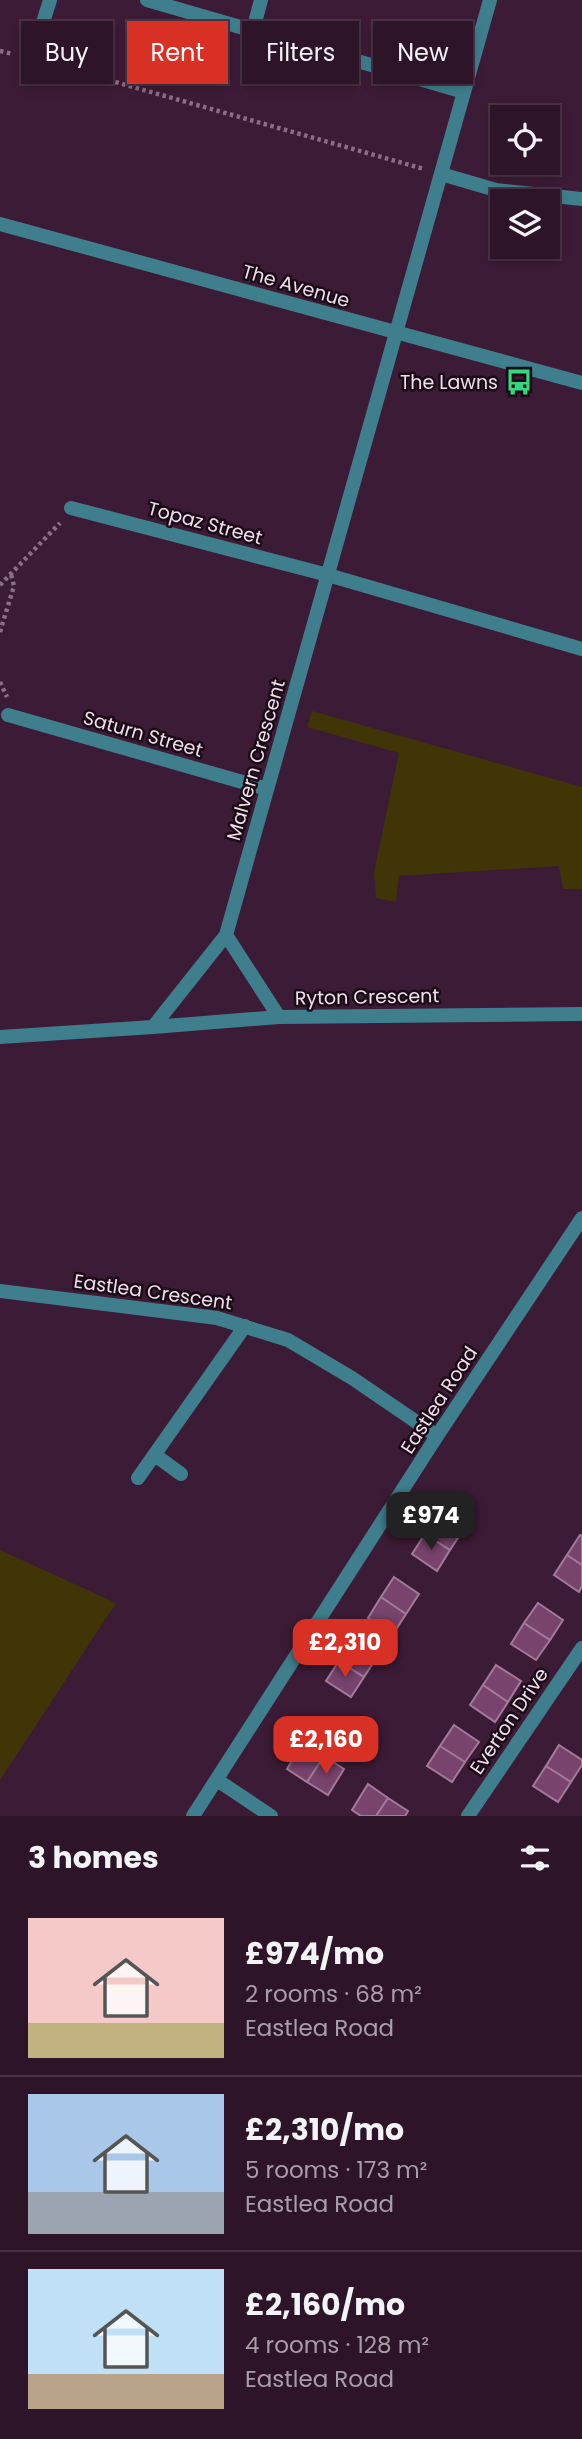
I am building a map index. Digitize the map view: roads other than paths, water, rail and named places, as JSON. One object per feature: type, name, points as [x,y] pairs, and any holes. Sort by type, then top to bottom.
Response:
[{"type":"street","points":[[43,21],[50,0]]},
{"type":"street","points":[[147,0],[242,27]]},
{"type":"street","points":[[255,21],[261,0]]},
{"type":"street","name":"Malvern Crescent","points":[[153,1027],[226,935],[490,0]]},
{"type":"street","points":[[359,61],[464,92]]},
{"type":"street","points":[[442,174],[496,190],[582,199]]},
{"type":"street","name":"The Avenue","points":[[0,224],[582,383]]},
{"type":"street","name":"Topaz Street","points":[[73,508],[328,575]]},
{"type":"street","points":[[328,575],[582,649]]},
{"type":"street","name":"Saturn Street","points":[[8,715],[267,789]]},
{"type":"street","points":[[226,935],[279,1017]]},
{"type":"street","name":"Ryton Crescent","points":[[153,1027],[279,1017],[582,1014]]},
{"type":"street","points":[[0,1037],[153,1027]]},
{"type":"street","name":"Eastlea Road","points":[[192,1816],[437,1436],[582,1218]]},
{"type":"street","name":"Eastlea Crescent","points":[[0,1291],[217,1318],[288,1340],[352,1378],[437,1436]]},
{"type":"street","points":[[138,1478],[245,1326]]},
{"type":"street","points":[[155,1455],[181,1474]]},
{"type":"street","name":"Everton Drive","points":[[468,1816],[582,1648]]},
{"type":"street","points":[[217,1780],[271,1816]]},
{"type":"place","name":"The Lawns","points":[[519,382]]}]
